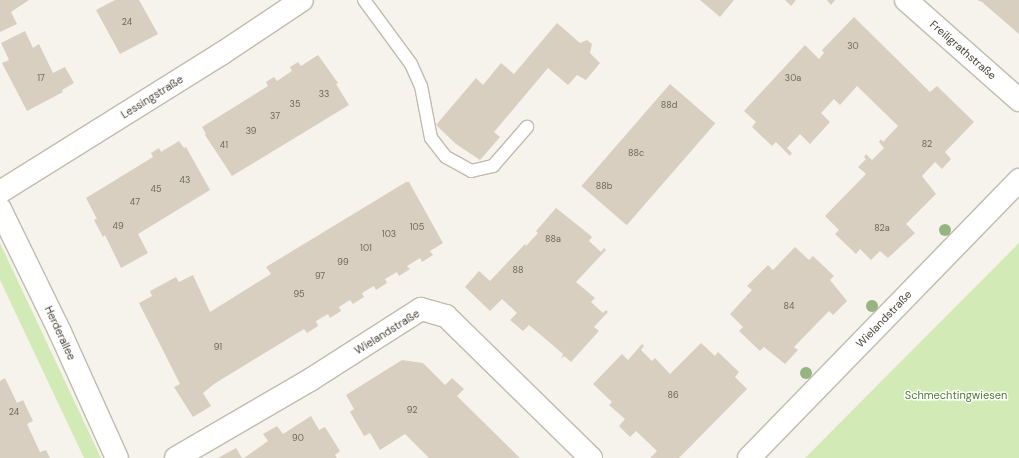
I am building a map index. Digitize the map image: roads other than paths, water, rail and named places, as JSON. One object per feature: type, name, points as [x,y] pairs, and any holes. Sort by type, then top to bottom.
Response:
[{"type":"street","name":"Lessingstraße","points":[[0,192],[222,54],[302,0]]},
{"type":"street","name":"Freiligrathstraße","points":[[906,0],[1019,100]]},
{"type":"street","name":"Wielandstraße","points":[[749,458],[1019,180]]},
{"type":"street","name":"Herderallee","points":[[0,209],[117,458]]},
{"type":"street","name":"Wielandstraße","points":[[176,458],[310,380],[421,309],[446,316],[591,458]]},
{"type":"lane","points":[[364,0],[411,64],[421,86],[431,138],[446,157],[470,171],[493,166],[527,126]]},
{"type":"park label","name":"Schmechtingwiesen","points":[[956,395]]}]
